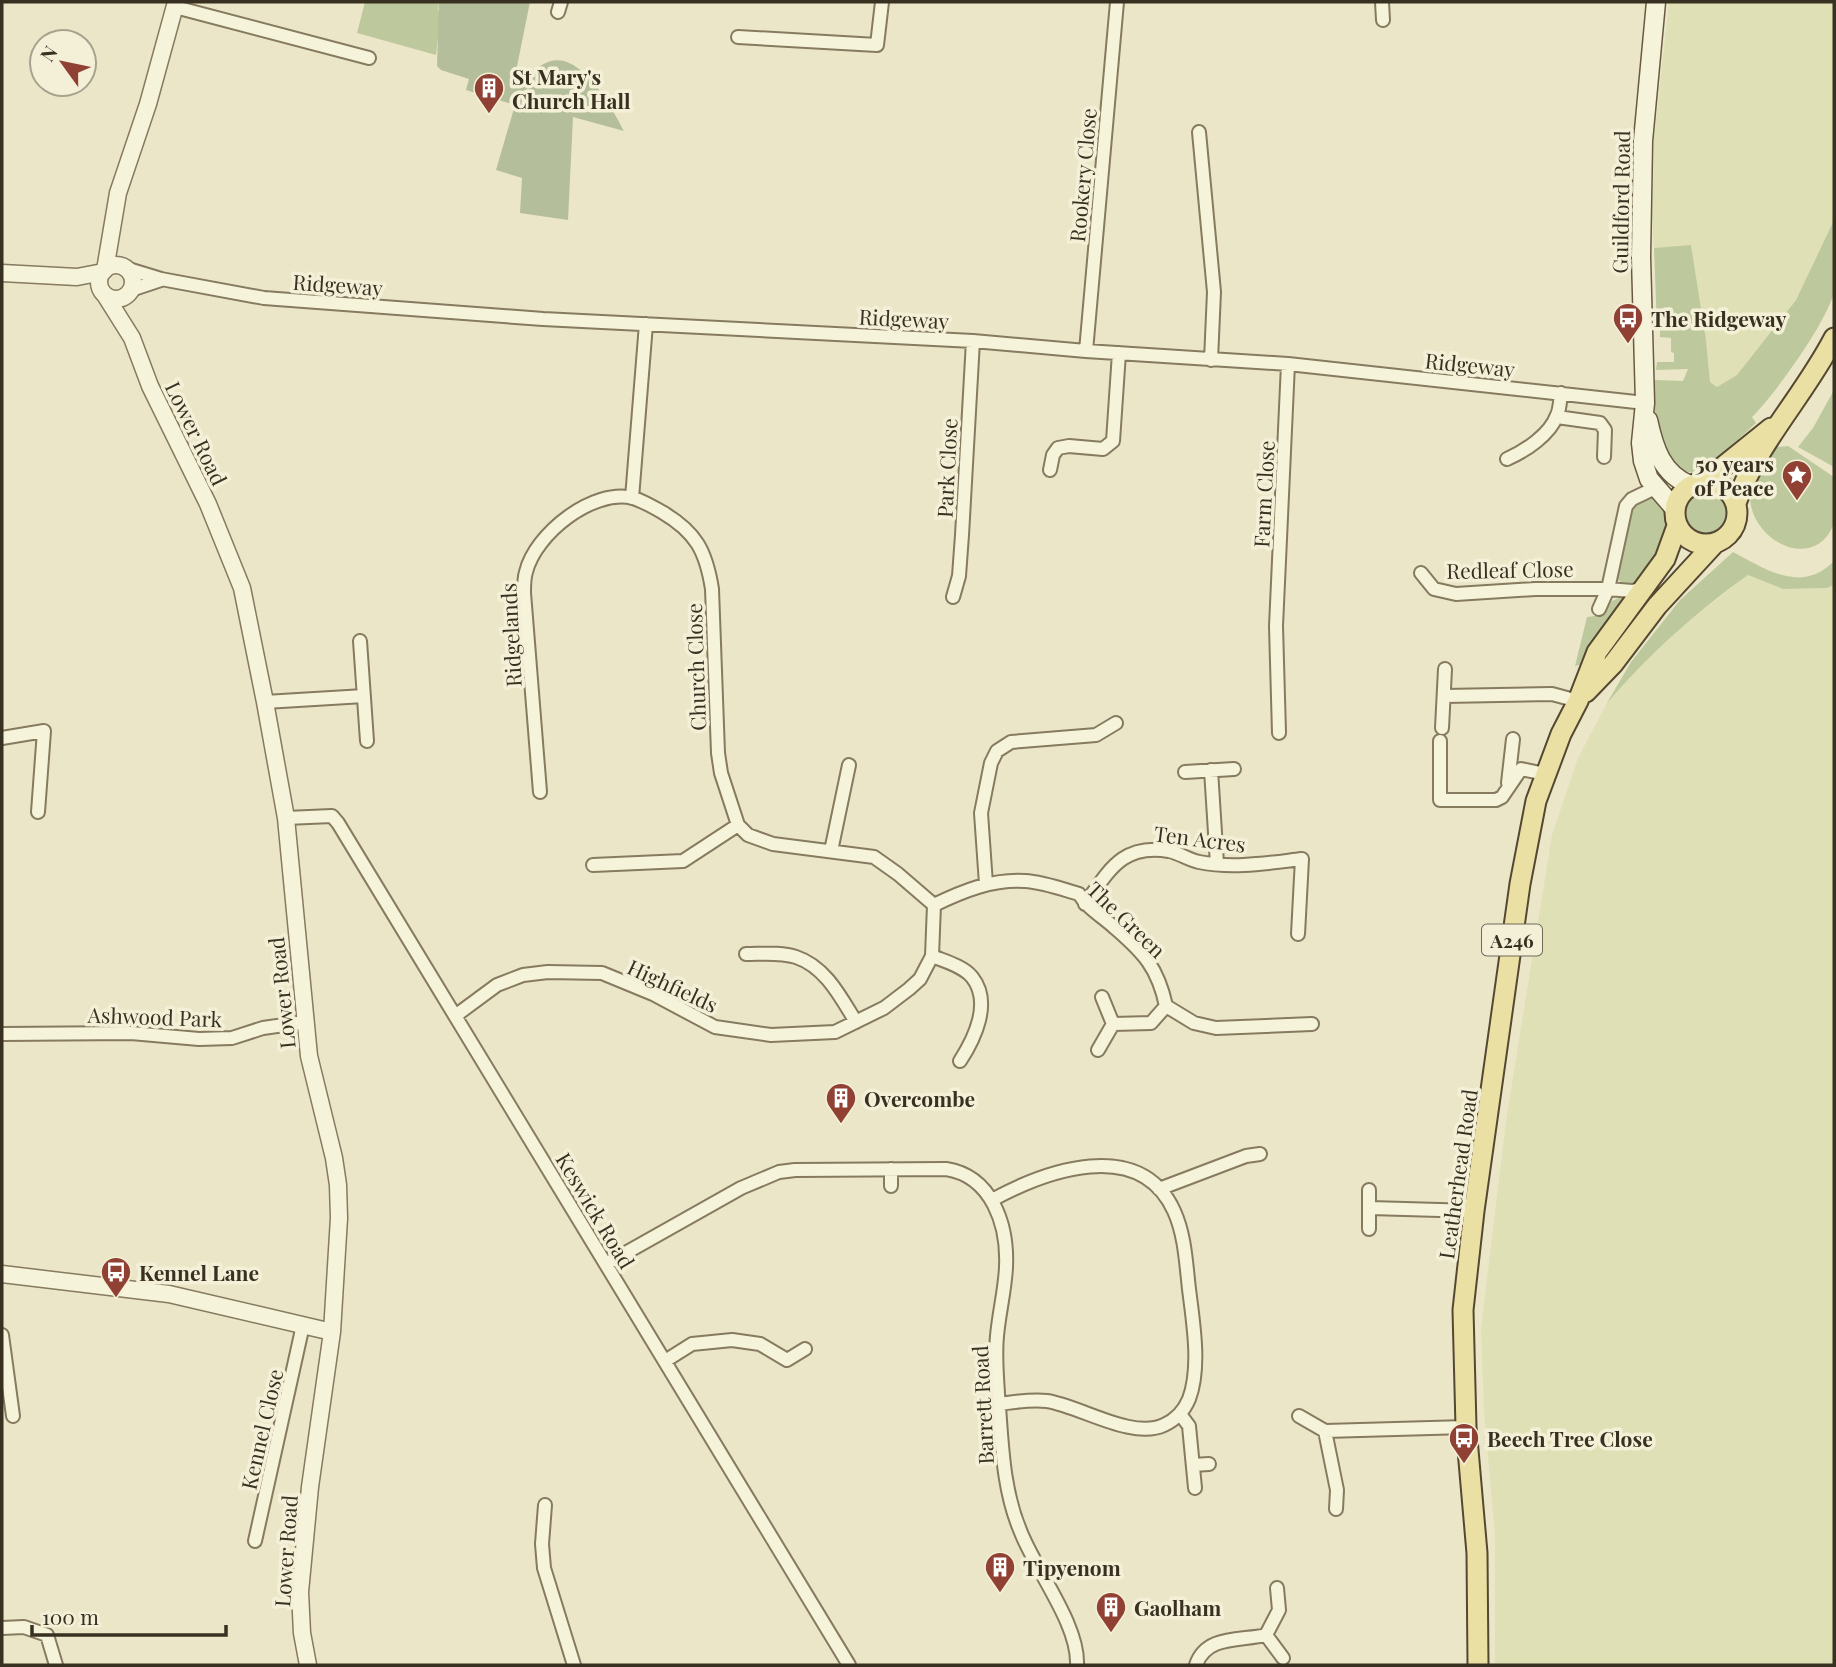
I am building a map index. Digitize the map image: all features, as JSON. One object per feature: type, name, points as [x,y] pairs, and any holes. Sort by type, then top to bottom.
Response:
[{"type":"main road","name":"Guildford Road","points":[[1656,2],[1642,163],[1642,450],[1646,470],[1655,488],[1676,517]]},
{"type":"main road","points":[[1777,423],[1682,492],[1676,517],[1684,535],[1703,544],[1714,543],[1725,538],[1733,529],[1737,517],[1736,503],[1746,474],[1777,423],[1804,389],[1834,338]]},
{"type":"main road","name":"Guildford Road","points":[[1644,403],[1658,455],[1673,475],[1697,483]]},
{"type":"main road","points":[[1697,483],[1724,487],[1736,503]]},
{"type":"main road","name":"A246","points":[[1578,701],[1597,652],[1665,559],[1676,517]]},
{"type":"main road","name":"A246","points":[[1578,701],[1613,664],[1657,606],[1714,543]]},
{"type":"main road","name":"Leatherhead Road","points":[[1478,1665],[1477,1553],[1466,1427],[1464,1310],[1474,1211],[1520,884],[1536,801],[1561,734],[1578,701]]},
{"type":"street","points":[[738,37],[877,45],[882,2]]},
{"type":"street","name":"Rookery Close","points":[[1086,351],[1117,2]]},
{"type":"street","points":[[1382,2],[1383,20]]},
{"type":"street","points":[[103,293],[100,281],[125,167],[148,104],[175,5],[369,58]]},
{"type":"street","points":[[1199,132],[1214,292],[1211,360]]},
{"type":"street","name":"Lower Road","points":[[110,233],[116,254],[133,280],[128,312],[132,338],[150,386],[208,504],[242,588],[286,818],[305,1022],[315,1086],[334,1158],[338,1185],[339,1218],[332,1332],[310,1487],[300,1592],[302,1633],[308,1665]]},
{"type":"street","points":[[2,273],[78,277],[114,266],[124,267]]},
{"type":"street","name":"Ridgeway","points":[[124,267],[161,279],[264,298],[646,324],[972,341],[1288,364],[1644,403]]},
{"type":"street","points":[[78,277],[110,298],[121,298],[130,291],[161,279]]},
{"type":"street","name":"Lower Road","points":[[103,293],[132,338]]},
{"type":"street","points":[[632,498],[646,324]]},
{"type":"street","name":"Park Close","points":[[953,597],[959,576],[972,341]]},
{"type":"street","points":[[1050,470],[1053,455],[1058,448],[1069,446],[1103,449],[1113,441],[1119,353]]},
{"type":"street","name":"Farm Close","points":[[1279,733],[1276,626],[1288,364]]},
{"type":"street","points":[[1507,459],[1536,442],[1557,417],[1561,393]]},
{"type":"street","points":[[1557,417],[1600,423],[1605,429],[1604,457]]},
{"type":"street","points":[[1599,608],[1608,589],[1626,506],[1632,499],[1655,488]]},
{"type":"street","name":"Ridgelands","points":[[540,792],[524,593],[526,571],[546,536],[561,522],[600,500],[632,498]]},
{"type":"street","name":"Church Close","points":[[632,498],[687,529],[703,551],[708,564],[712,589],[718,753],[721,773],[738,825]]},
{"type":"street","name":"Redleaf Close","points":[[1421,573],[1434,589],[1456,594],[1535,589],[1608,589]]},
{"type":"street","points":[[1608,589],[1644,588]]},
{"type":"street","points":[[360,641],[367,741]]},
{"type":"street","points":[[1446,670],[1440,800],[1496,800],[1502,797],[1521,769],[1545,774]]},
{"type":"street","points":[[1445,696],[1552,694],[1578,701]]},
{"type":"street","points":[[265,702],[364,696]]},
{"type":"street","points":[[986,884],[981,813],[997,751],[1011,742],[1096,735],[1116,723]]},
{"type":"street","points":[[2,738],[44,731],[38,812]]},
{"type":"street","points":[[1508,787],[1513,739]]},
{"type":"street","points":[[831,851],[849,765]]},
{"type":"street","points":[[1185,772],[1234,769]]},
{"type":"street","points":[[1211,770],[1217,864]]},
{"type":"street","name":"Keswick Road","points":[[286,818],[335,818],[849,1665]]},
{"type":"street","points":[[593,865],[683,861],[738,825],[748,835],[773,844],[874,857],[934,905],[932,956],[964,970],[973,978],[981,1001],[979,1024],[973,1041],[960,1061]]},
{"type":"street","name":"Ten Acres","points":[[1085,904],[1120,859],[1135,851],[1168,851],[1197,862],[1230,866],[1302,859],[1298,934]]},
{"type":"street","name":"The Green","points":[[934,905],[962,891],[986,884],[1026,881],[1079,894],[1085,904],[1150,962],[1162,987],[1166,1006]]},
{"type":"street","points":[[746,954],[797,957],[828,979],[856,1022]]},
{"type":"street","name":"Highfields","points":[[455,1016],[497,985],[523,975],[548,972],[602,973],[653,994],[715,1027],[771,1035],[835,1032],[884,1008],[909,989],[920,979],[932,956]]},
{"type":"street","points":[[1102,997],[1114,1024]]},
{"type":"street","points":[[1114,1024],[1151,1023],[1166,1006],[1194,1023],[1216,1028],[1312,1024]]},
{"type":"street","name":"Ashwood Park","points":[[2,1034],[131,1033],[199,1039],[232,1038],[263,1028],[305,1022]]},
{"type":"street","points":[[1098,1050],[1114,1024]]},
{"type":"street","points":[[1159,1189],[1245,1156],[1259,1154]]},
{"type":"street","points":[[992,1200],[1040,1176],[1083,1167],[1130,1170],[1143,1176],[1171,1203],[1179,1224],[1195,1334],[1191,1394],[1180,1414],[1162,1426],[1140,1430],[1046,1401],[999,1404]]},
{"type":"street","points":[[891,1169],[891,1186]]},
{"type":"street","name":"Barrett Road","points":[[606,1264],[731,1193],[775,1174],[795,1170],[958,1171],[976,1181],[992,1200],[1003,1232],[1006,1264],[997,1337],[1004,1472],[1010,1502],[1029,1551],[1071,1632],[1077,1665]]},
{"type":"street","points":[[1369,1189],[1369,1229]]},
{"type":"street","points":[[1370,1208],[1474,1211]]},
{"type":"street","points":[[2,1274],[169,1294],[332,1332]]},
{"type":"street","name":"Kennel Close","points":[[255,1541],[303,1325]]},
{"type":"street","points":[[2,1335],[13,1416]]},
{"type":"street","points":[[664,1361],[692,1344],[732,1340],[760,1344],[793,1363],[805,1349]]},
{"type":"street","points":[[1180,1414],[1189,1426],[1195,1488]]},
{"type":"street","points":[[1299,1416],[1325,1431],[1466,1427]]},
{"type":"street","points":[[1325,1431],[1337,1490],[1336,1509]]},
{"type":"street","points":[[1193,1465],[1209,1464]]},
{"type":"street","points":[[545,1505],[542,1545],[544,1568],[574,1665]]},
{"type":"street","points":[[1266,1635],[1279,1610],[1282,1593]]},
{"type":"street","points":[[2,1628],[24,1627],[47,1635],[56,1665]]},
{"type":"street","points":[[1266,1635],[1283,1658]]},
{"type":"street","points":[[1196,1665],[1202,1654],[1214,1644],[1266,1635]]},
{"type":"green space","points":[[365,2],[439,2],[438,10],[441,12],[436,55],[357,33]]},
{"type":"green space","points":[[439,2],[530,2],[513,86],[543,64],[560,60],[583,72],[612,109],[624,131],[573,117],[568,220],[520,213],[522,178],[496,170],[515,105],[466,90],[469,79],[441,70],[437,66]]},
{"type":"green space","points":[[1669,2],[1834,2],[1834,220],[1796,300],[1737,375],[1717,387],[1710,382],[1691,246],[1654,248],[1654,137]]},
{"type":"green space","points":[[1834,220],[1834,291],[1812,337],[1752,417],[1756,423],[1703,472],[1688,472],[1677,466],[1661,441],[1655,408],[1655,380],[1683,381],[1688,369],[1656,370],[1657,362],[1674,362],[1674,353],[1671,352],[1671,338],[1660,337],[1660,329],[1657,328],[1654,248],[1691,245],[1710,382],[1717,387],[1737,375],[1796,300]]},
{"type":"green space","points":[[1834,390],[1834,467],[1798,447],[1813,428]]},
{"type":"green space","points":[[1788,446],[1834,477],[1833,526],[1822,541],[1808,548],[1792,548],[1763,530],[1754,515],[1750,497],[1754,478],[1762,466],[1777,447]]},
{"type":"green space","points":[[1706,492],[1721,498],[1727,513],[1721,528],[1706,534],[1691,528],[1685,513],[1691,498]]},
{"type":"green space","points":[[1650,495],[1661,498],[1668,511],[1666,536],[1653,564],[1644,575],[1635,582],[1625,584],[1616,578],[1633,507],[1639,499]]},
{"type":"green space","points":[[1733,552],[1784,576],[1810,576],[1822,571],[1834,561],[1834,585],[1827,588],[1783,589],[1748,575],[1674,635],[1607,703],[1631,662],[1680,600]]},
{"type":"green space","points":[[1748,575],[1783,589],[1827,588],[1834,585],[1834,1665],[1495,1665],[1495,1536],[1484,1411],[1481,1329],[1506,1121],[1552,835],[1578,758],[1607,703],[1630,676],[1687,622]]},
{"type":"green space","points":[[1629,593],[1583,664],[1575,666],[1587,617],[1601,615],[1612,601]]},
{"type":"place","name":"St Mary's Church Hall","points":[[489,115]]},
{"type":"place","name":"The Ridgeway","points":[[1628,345]]},
{"type":"place","name":"50 years of Peace","points":[[1797,502]]},
{"type":"place","name":"Overcombe","points":[[841,1125]]},
{"type":"place","name":"Kennel Lane","points":[[116,1299]]},
{"type":"place","name":"Beech Tree Close","points":[[1464,1465]]},
{"type":"place","name":"Tipyenom","points":[[1000,1594]]},
{"type":"place","name":"Gaolham","points":[[1111,1634]]}]
